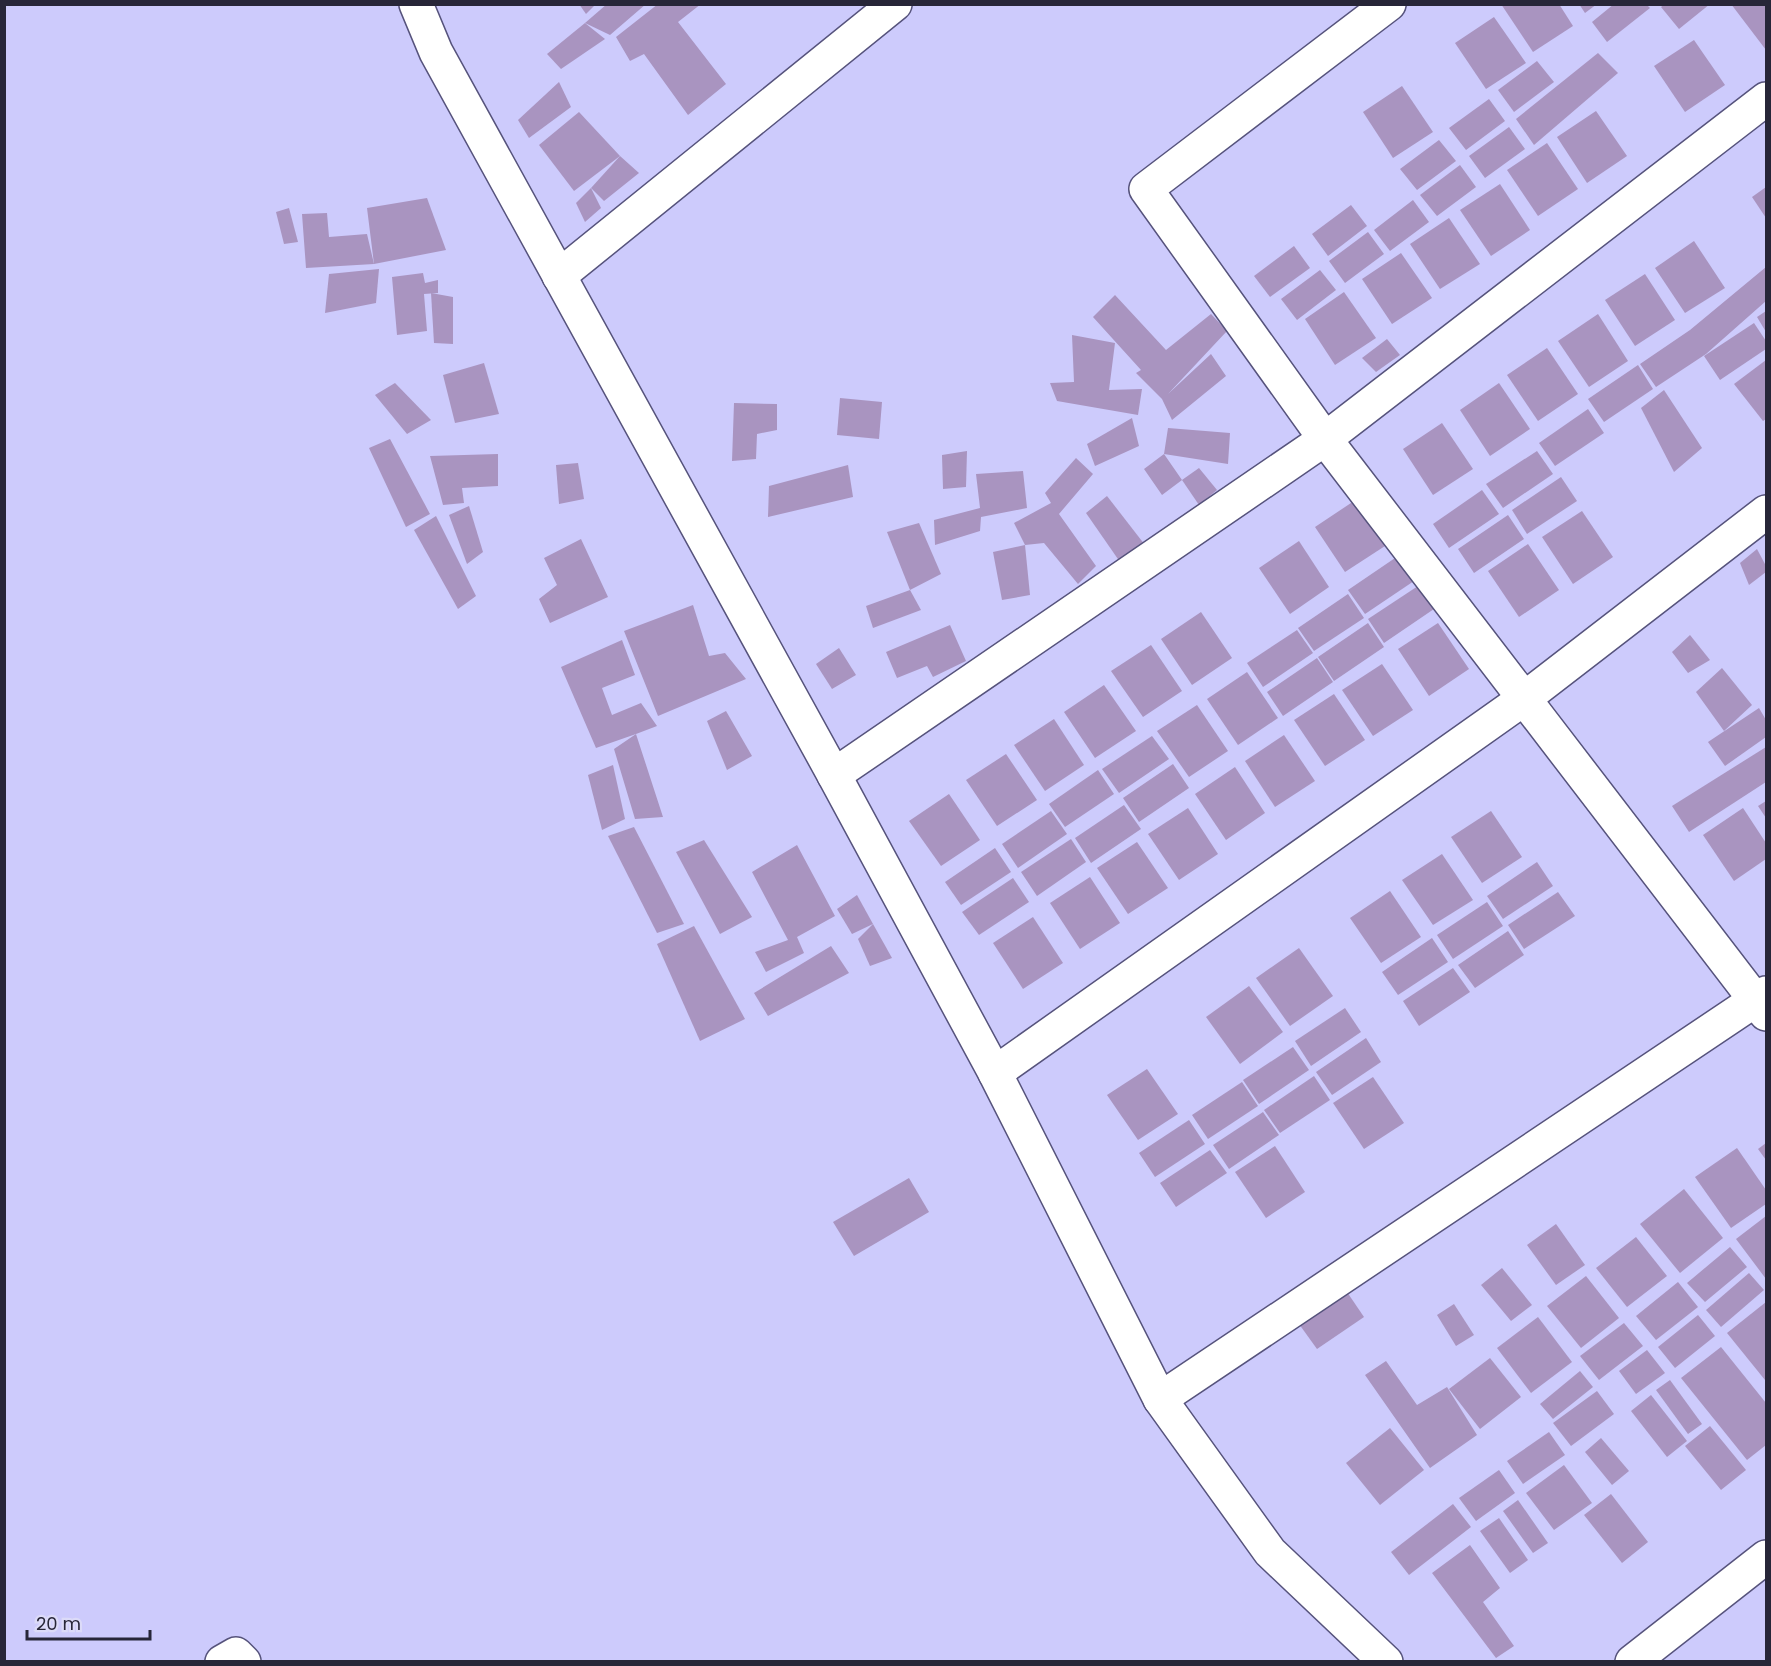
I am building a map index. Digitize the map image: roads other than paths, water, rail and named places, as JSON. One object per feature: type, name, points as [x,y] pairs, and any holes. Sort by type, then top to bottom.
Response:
[{"type":"street","points":[[559,276],[895,4]]},
{"type":"street","points":[[1160,1399],[1763,1002],[1325,439],[1146,189],[1389,4]]},
{"type":"street","points":[[418,5],[436,52],[834,775],[994,1073],[1160,1399],[1270,1552],[1386,1662]]},
{"type":"street","points":[[834,775],[1325,439],[1767,99]]},
{"type":"street","points":[[994,1073],[1525,698],[1767,512]]},
{"type":"street","points":[[1632,1662],[1767,1557]]},
{"type":"street","points":[[222,1662],[236,1654],[244,1662]]}]
